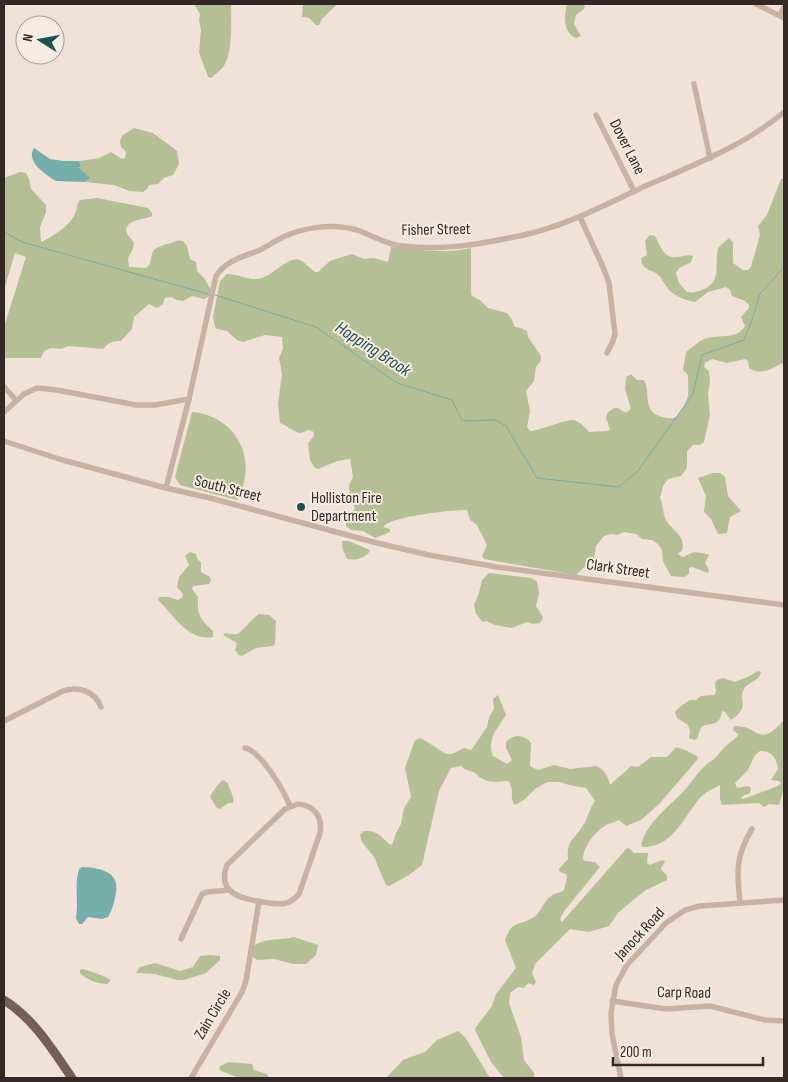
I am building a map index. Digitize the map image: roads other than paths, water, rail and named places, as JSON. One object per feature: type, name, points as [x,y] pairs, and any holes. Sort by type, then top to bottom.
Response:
[{"type":"main road","points":[[4,1000],[22,1013],[35,1027],[72,1078]]},
{"type":"street","points":[[756,4],[782,16],[784,7]]},
{"type":"street","points":[[694,84],[710,158]]},
{"type":"street","name":"Fisher Street","points":[[166,488],[189,398],[211,294],[216,276],[224,265],[260,250],[290,234],[327,226],[344,227],[396,245],[452,246],[485,242],[546,230],[580,217],[710,158],[753,136],[784,112]]},
{"type":"street","name":"Dover Lane","points":[[596,115],[634,191]]},
{"type":"street","points":[[580,217],[609,283],[615,334],[607,353]]},
{"type":"street","points":[[4,387],[16,400]]},
{"type":"street","points":[[4,412],[28,391],[41,388],[136,406],[155,405],[189,398]]},
{"type":"street","name":"South Street","points":[[4,441],[59,459],[166,488],[393,547],[448,559]]},
{"type":"street","name":"Clark Street","points":[[448,559],[784,605]]},
{"type":"street","points":[[4,721],[63,691],[73,689],[95,696],[101,707]]},
{"type":"street","points":[[245,748],[254,752],[278,782],[284,790],[290,806]]},
{"type":"street","points":[[300,804],[314,810],[320,818],[320,833],[301,890],[296,898],[283,904],[258,901],[239,897],[230,890],[226,884],[224,874],[230,861],[282,811],[290,806],[300,804]]},
{"type":"street","points":[[740,903],[738,857],[752,829]]},
{"type":"street","points":[[181,939],[202,894],[230,890]]},
{"type":"street","name":"Janock Road","points":[[621,1078],[612,1034],[612,1001],[618,979],[627,965],[675,916],[685,910],[696,906],[784,900]]},
{"type":"street","name":"Zain Circle","points":[[191,1078],[242,992],[246,981],[258,901]]},
{"type":"street","name":"Carp Road","points":[[612,1001],[666,1008],[710,1006],[765,1020],[784,1021]]},
{"type":"water","points":[[34,148],[50,159],[79,161],[81,165],[79,168],[90,178],[85,182],[56,181],[34,163],[32,153]]},
{"type":"water","points":[[82,867],[97,869],[109,874],[116,883],[116,890],[108,917],[102,919],[88,917],[82,924],[79,924],[76,918],[77,881],[79,869]]},
{"type":"waterway","name":"Hopping Brook","points":[[4,232],[22,242],[208,294]]},
{"type":"waterway","name":"Hopping Brook","points":[[215,295],[316,327],[397,383],[452,400],[462,421],[496,420],[506,426],[537,478],[619,487],[638,471],[693,394],[702,355],[744,340],[760,294],[784,267]]},
{"type":"place","name":"Holliston Fire Department","points":[[301,507]]}]
